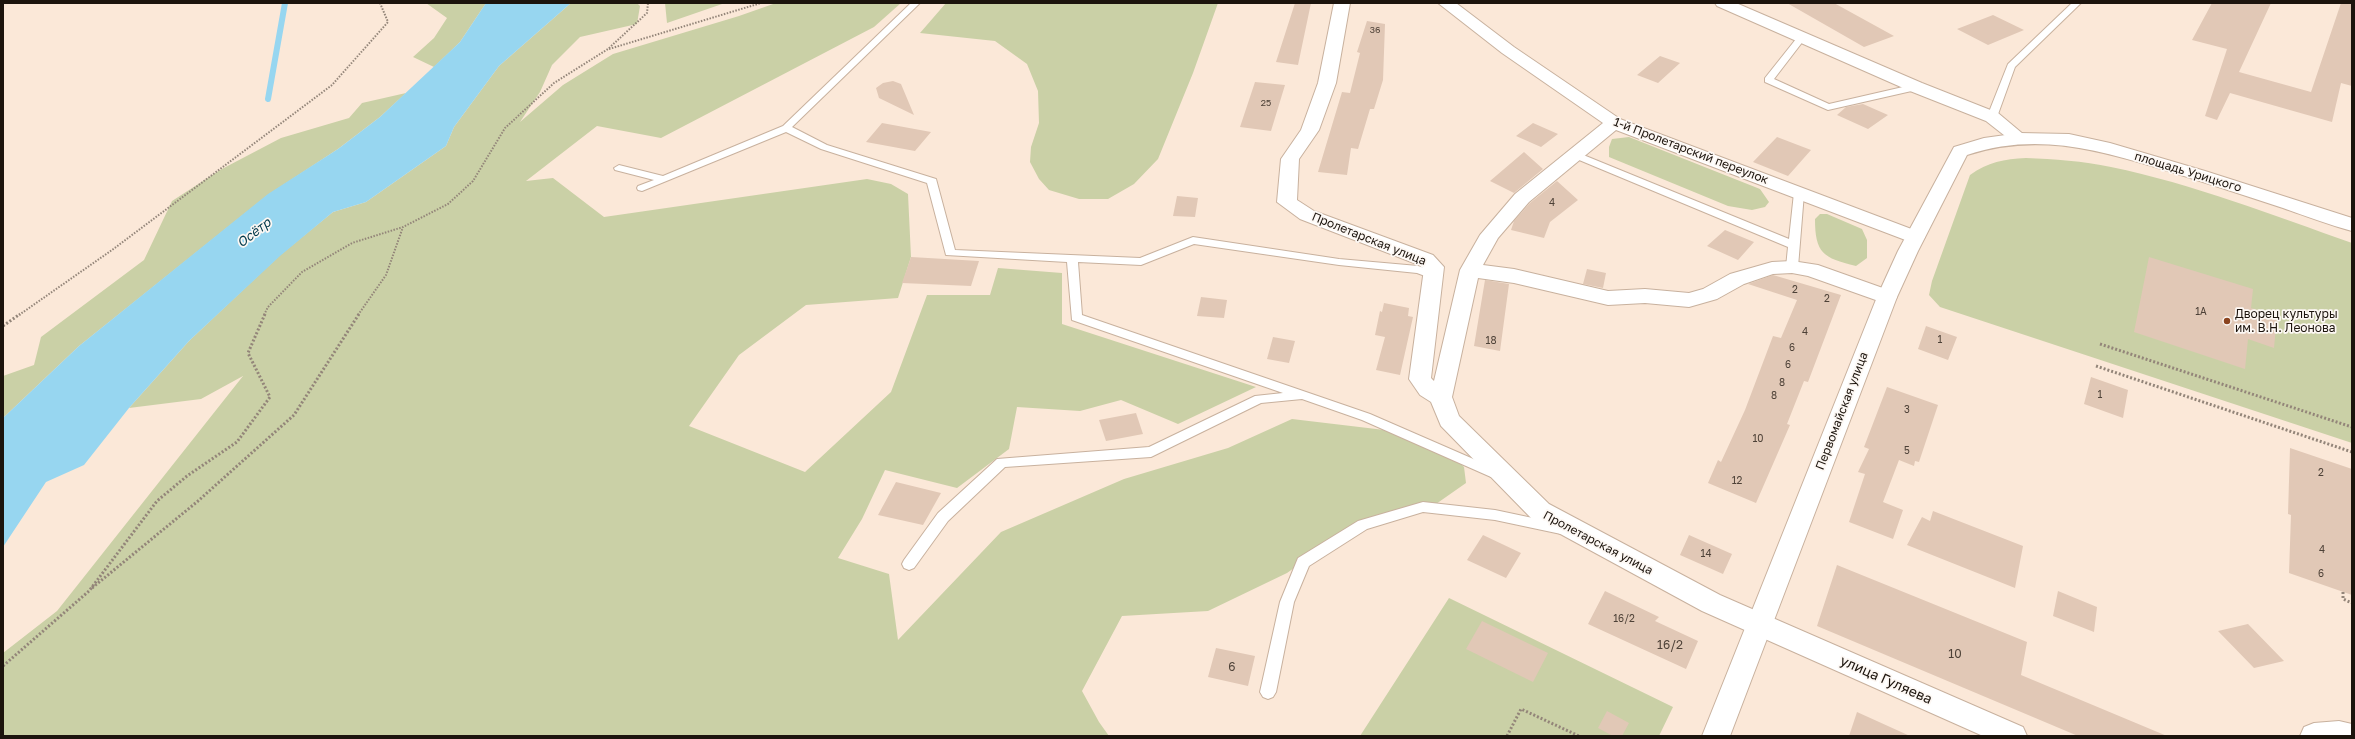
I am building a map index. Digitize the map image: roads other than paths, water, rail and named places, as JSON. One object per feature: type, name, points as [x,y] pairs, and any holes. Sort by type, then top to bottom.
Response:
[{"type":"street","name":"Пролетарская улица","points":[[1342,3],[1326,83],[1310,130],[1290,159],[1287,202],[1308,215],[1426,260],[1434,267],[1420,379],[1428,389],[1441,397],[1449,420],[1540,511],[1711,603],[1758,624]]},
{"type":"street","name":"1-й Пролетарский переулок","points":[[1446,3],[1508,50],[1614,123],[1915,237]]},
{"type":"street","points":[[1723,3],[1803,36],[1916,87],[1992,117],[2020,138]]},
{"type":"street","points":[[1441,397],[1470,270],[1490,235],[1522,198],[1614,123]]},
{"type":"street","name":"площадь Урицкого","points":[[2020,138],[2060,139],[2106,148],[2195,173],[2352,224]]},
{"type":"street","name":"Первомайская улица","points":[[1716,736],[1758,624],[1887,297],[1915,237],[1960,151],[1986,142],[2020,138]]},
{"type":"street","points":[[1470,270],[1514,276],[1608,298],[1644,296],[1689,300],[1710,294],[1737,279],[1772,268],[1792,267],[1811,270],[1887,297]]},
{"type":"street","name":"улица Гуляева","points":[[1758,624],[2014,736]]},
{"type":"street","points":[[2314,736],[2339,734],[2349,736]]},
{"type":"lane","points":[[642,188],[786,128],[916,3]]},
{"type":"lane","points":[[1992,117],[2011,66],[2076,3]]},
{"type":"lane","points":[[1803,36],[1768,80],[1828,107],[1916,87]]},
{"type":"lane","points":[[786,128],[824,147],[932,181],[950,253],[1141,262],[1193,240],[1339,262],[1418,270],[1433,275]]},
{"type":"lane","points":[[1576,155],[1794,245]]},
{"type":"lane","points":[[619,168],[664,179]]},
{"type":"lane","points":[[1792,267],[1799,193]]},
{"type":"lane","points":[[1072,259],[1076,317],[1366,417],[1507,478]]},
{"type":"lane","points":[[909,564],[943,517],[1002,462],[1151,452],[1259,399],[1304,396]]},
{"type":"lane","points":[[1268,692],[1287,602],[1303,562],[1363,525],[1423,507],[1495,515],[1582,534]]},
{"type":"water","name":"Осётр","points":[[486,3],[571,3],[499,66],[454,127],[446,146],[366,202],[333,212],[280,256],[189,341],[129,408],[84,465],[46,482],[3,547],[3,418],[79,346],[268,194],[338,149],[380,117],[460,42]]},
{"type":"waterway","points":[[268,99],[285,3]]},
{"type":"place","name":"Дворец культуры им. В.Н. Леонова","points":[[2227,321]]}]
